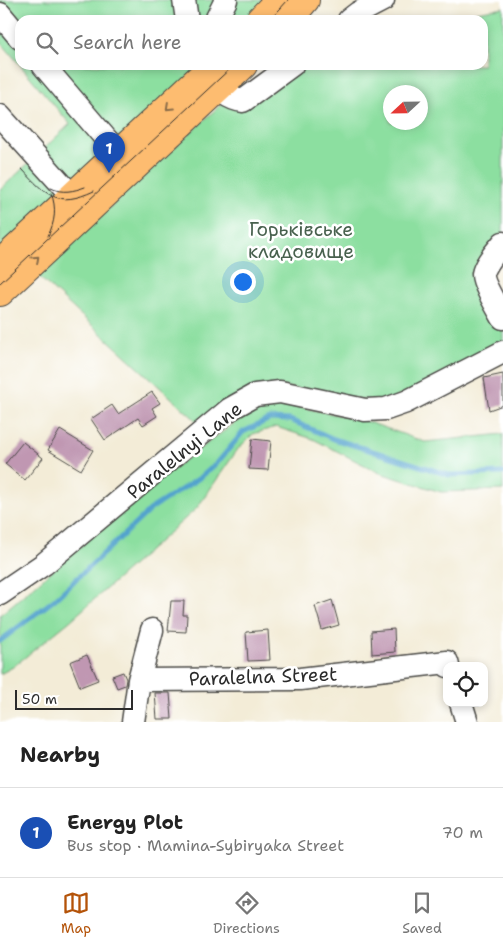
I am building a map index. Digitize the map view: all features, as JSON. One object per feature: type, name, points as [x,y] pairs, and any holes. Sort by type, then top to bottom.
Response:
[{"type":"main road","points":[[265,15],[279,0]]},
{"type":"main road","points":[[292,15],[305,0]]},
{"type":"main road","points":[[0,264],[79,204],[125,162],[209,73],[222,70]]},
{"type":"main road","points":[[0,292],[79,204]]},
{"type":"street","points":[[184,0],[186,15]]},
{"type":"street","points":[[218,15],[226,0]]},
{"type":"street","points":[[355,15],[383,0]]},
{"type":"street","points":[[0,14],[15,32]]},
{"type":"street","points":[[46,70],[125,162]]},
{"type":"street","points":[[209,73],[238,101],[243,101],[285,70]]},
{"type":"street","points":[[0,116],[79,204]]},
{"type":"street","points":[[503,243],[486,266],[483,275],[503,318]]},
{"type":"street","name":"Paralelnyi Lane","points":[[0,594],[44,564],[230,408],[255,395],[280,392],[364,410],[386,409],[406,402],[503,352]]},
{"type":"street","points":[[133,722],[139,680],[152,630]]},
{"type":"street","name":"Paralelna Street","points":[[139,680],[300,679],[443,665]]},
{"type":"street","points":[[462,707],[467,722]]},
{"type":"green space","points":[[0,0],[271,0],[257,15],[15,15],[15,59],[0,41]]},
{"type":"green space","name":"Горьківське кладовище","points":[[503,7],[503,233],[481,286],[503,331],[503,346],[384,403],[280,386],[201,425],[37,275],[229,97],[260,98],[300,70],[488,70],[488,15],[462,15]]},
{"type":"green space","points":[[24,70],[200,70],[0,256],[0,190],[70,124]]},
{"type":"green space","points":[[289,405],[363,420],[425,442],[503,434],[503,490],[441,492],[380,473],[313,439],[276,427],[253,434],[238,449],[197,508],[70,621],[13,667],[0,674],[0,615],[164,475],[250,412],[269,406]]},
{"type":"building","points":[[503,374],[503,405],[489,410],[484,378]]},
{"type":"building","points":[[152,392],[160,403],[152,408],[157,416],[143,425],[138,418],[105,440],[91,419],[112,405],[118,414]]},
{"type":"building","points":[[60,430],[93,450],[81,470],[48,450]]},
{"type":"building","points":[[252,439],[271,441],[268,470],[249,469]]},
{"type":"building","points":[[23,442],[43,458],[25,480],[5,464]]},
{"type":"building","points":[[332,600],[339,625],[322,630],[315,606]]},
{"type":"building","points":[[171,601],[184,601],[183,615],[187,615],[186,632],[168,631]]},
{"type":"building","points":[[394,629],[395,652],[372,654],[371,631]]},
{"type":"building","points":[[268,630],[270,660],[248,661],[246,632]]},
{"type":"building","points":[[87,655],[98,680],[80,687],[70,662]]},
{"type":"building","points":[[123,672],[126,679],[125,685],[117,688],[112,676]]},
{"type":"building","points":[[155,693],[170,693],[172,719],[157,719]]},
{"type":"waterway","points":[[0,641],[54,600],[152,508],[201,477],[218,462],[243,432],[270,419],[290,420],[334,439],[449,475],[503,473]]},
{"type":"tram line","points":[[274,15],[288,0]]},
{"type":"tram line","points":[[0,283],[229,70]]},
{"type":"tram line","points":[[22,169],[39,186],[54,197],[71,199],[94,191]]},
{"type":"tram line","points":[[51,188],[59,191],[68,191],[85,187]]},
{"type":"tram line","points":[[48,236],[54,215],[51,193]]},
{"type":"place","name":"Energy Plot","points":[[109,173]]}]
